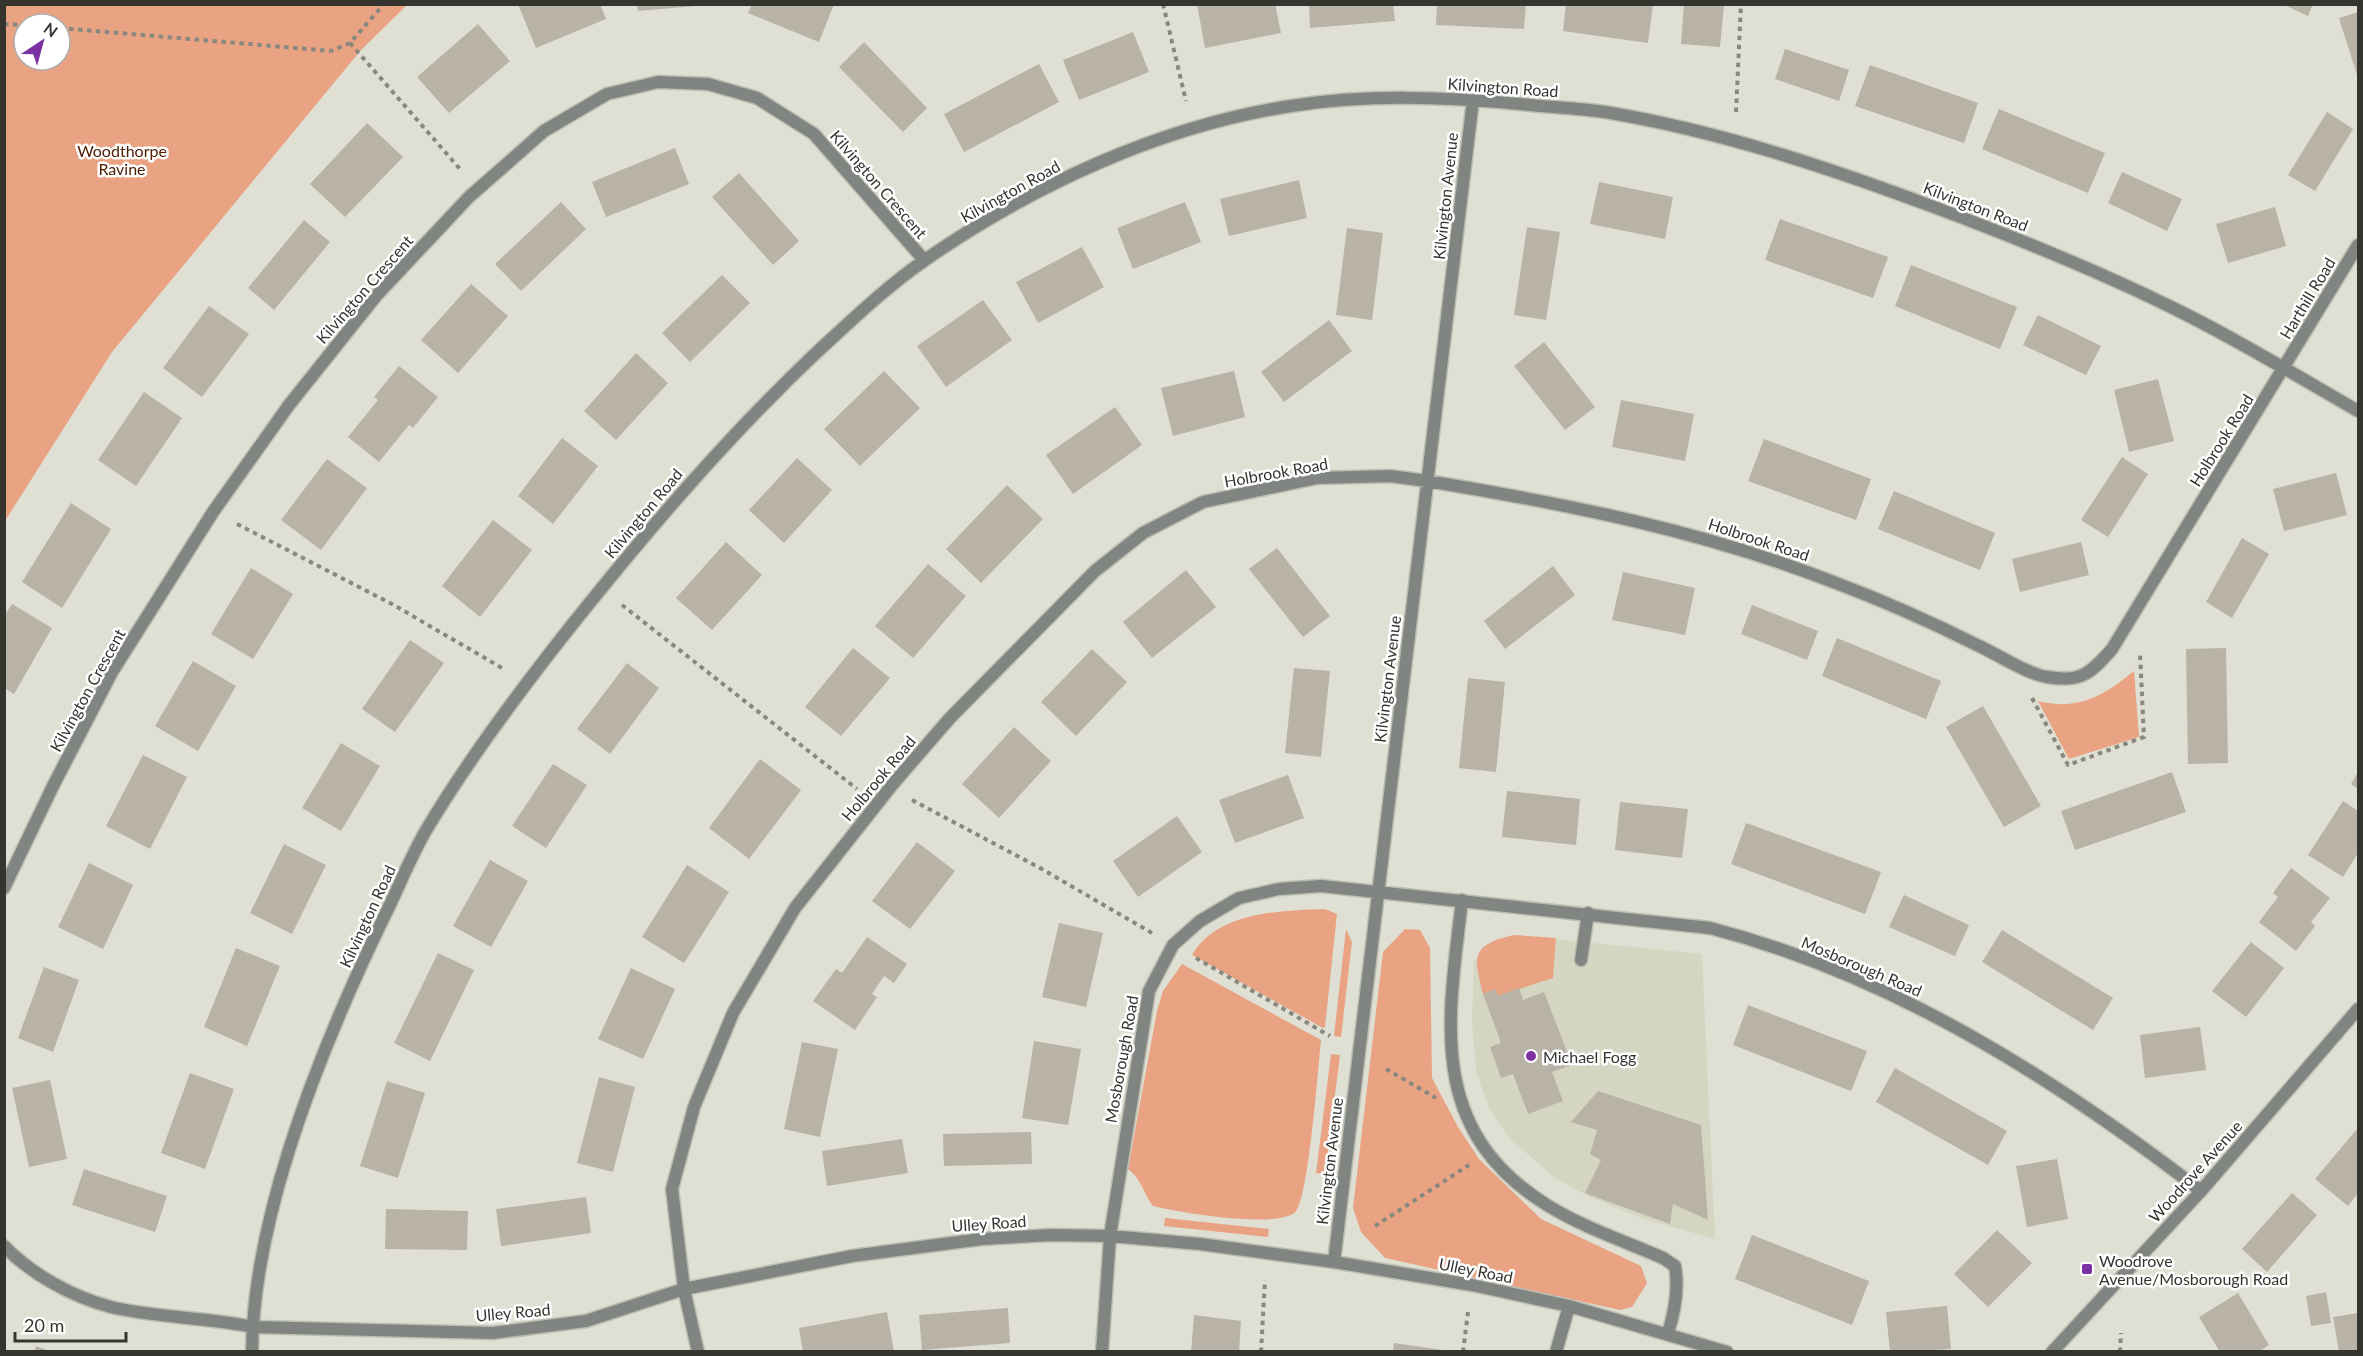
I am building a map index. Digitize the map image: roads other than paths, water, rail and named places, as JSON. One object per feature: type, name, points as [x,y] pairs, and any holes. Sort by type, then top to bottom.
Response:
[{"type":"street","name":"Kilvington Crescent","points":[[4,888],[112,672],[213,512],[283,413],[376,296],[469,197],[544,130],[607,94],[658,82],[708,84],[757,99],[814,134],[924,260]]},
{"type":"street","name":"Kilvington Road","points":[[252,1352],[253,1328],[270,1219],[306,1102],[361,964],[426,831],[494,726],[526,682],[704,466],[788,380],[868,304],[924,260],[1030,195],[1097,162],[1186,131],[1290,106],[1389,97],[1473,100],[1600,111],[1734,140],[1830,168],[2051,252],[2174,308],[2358,411]]},
{"type":"street","name":"Kilvington Avenue","points":[[1335,1262],[1473,100]]},
{"type":"street","name":"Harthill Road","points":[[2285,369],[2358,244]]},
{"type":"street","name":"Holbrook Road","points":[[698,1352],[684,1289],[672,1189],[694,1107],[733,1013],[795,909],[877,804],[950,718],[1095,571],[1143,533],[1203,502],[1317,478],[1390,476],[1427,480],[1645,521],[1736,546],[1836,583],[1936,625],[2044,677],[2069,680],[2092,672],[2112,649],[2285,369]]},
{"type":"street","name":"Mosborough Road","points":[[1102,1352],[1110,1236],[1149,991],[1173,945],[1200,921],[1239,898],[1280,889],[1321,886],[1378,890],[1710,928],[1754,939],[1923,1010],[1995,1048],[2058,1088],[2201,1191]]},
{"type":"street","points":[[1462,900],[1450,995],[1452,1064],[1463,1113],[1481,1144],[1512,1179],[1546,1205],[1663,1257],[1675,1266],[1678,1281],[1675,1313],[1668,1333]]},
{"type":"street","points":[[1581,960],[1588,913]]},
{"type":"street","name":"Woodrove Avenue","points":[[2052,1352],[2201,1191],[2358,1009]]},
{"type":"street","name":"Ulley Road","points":[[253,1328],[493,1333],[586,1321],[684,1289],[789,1267],[921,1245],[1051,1235],[1110,1236],[1200,1244],[1335,1262],[1472,1285],[1569,1306],[1668,1333],[1726,1352]]},
{"type":"street","points":[[4,1246],[22,1264],[81,1297],[113,1307],[220,1319],[253,1328]]},
{"type":"street","points":[[1556,1352],[1569,1306]]},
{"type":"place","name":"Michael Fogg","points":[[1531,1056]]},
{"type":"place","name":"Woodrove Avenue/Mosborough Road","points":[[2087,1269]]},
{"type":"park label","name":"Woodthorpe Ravine","points":[[122,159]]}]
